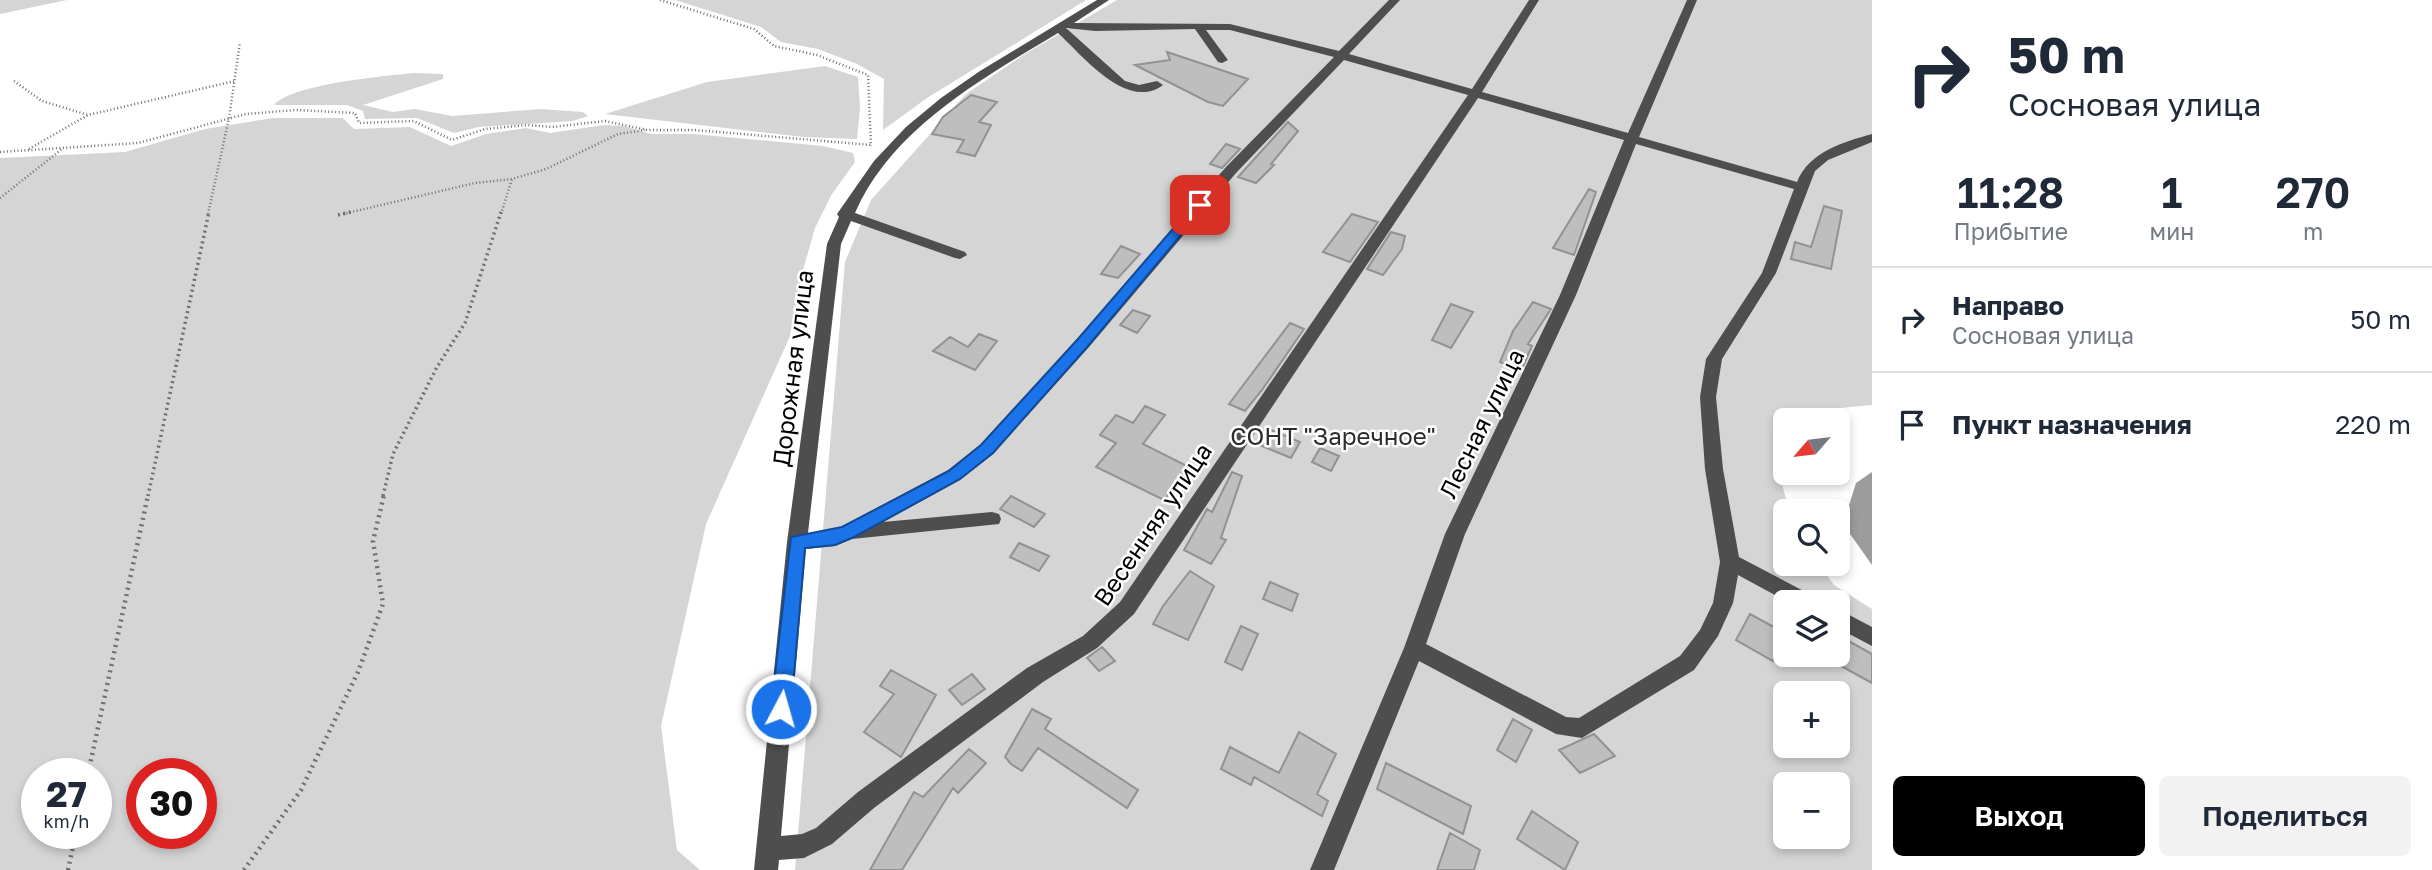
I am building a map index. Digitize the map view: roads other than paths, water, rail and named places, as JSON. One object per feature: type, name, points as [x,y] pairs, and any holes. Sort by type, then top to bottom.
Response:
[{"type":"street","name":"Дорожная улица","points":[[767,859],[797,542],[834,244],[844,214],[872,169],[902,137],[945,99],[1104,0]]},
{"type":"street","points":[[797,542],[835,538],[848,532],[954,475],[987,449],[1083,343],[1231,170],[1395,0]]},
{"type":"street","name":"Весенняя улица","points":[[767,859],[824,836],[866,800],[1035,675],[1112,625],[1127,608],[1475,93],[1534,0]]},
{"type":"street","name":"Лесная улица","points":[[1322,870],[1414,648],[1455,534],[1535,368],[1692,0]]},
{"type":"street","points":[[1198,25],[1222,60]]},
{"type":"street","points":[[1062,26],[1230,27],[1340,55],[1801,187]]},
{"type":"street","points":[[1062,26],[1121,84],[1139,89],[1157,85]]},
{"type":"street","points":[[1414,648],[1564,727],[1582,728],[1687,663],[1708,636],[1723,603],[1730,562],[1714,469],[1709,409],[1714,359],[1769,273],[1809,169],[1823,157],[1872,138]]},
{"type":"street","points":[[844,214],[960,255]]},
{"type":"street","points":[[848,532],[992,519]]},
{"type":"street","points":[[1730,562],[1783,590]]},
{"type":"street","points":[[1850,625],[1872,637]]},
{"type":"park label","name":"СОНТ \"Заречное\"","points":[[1333,435]]}]
